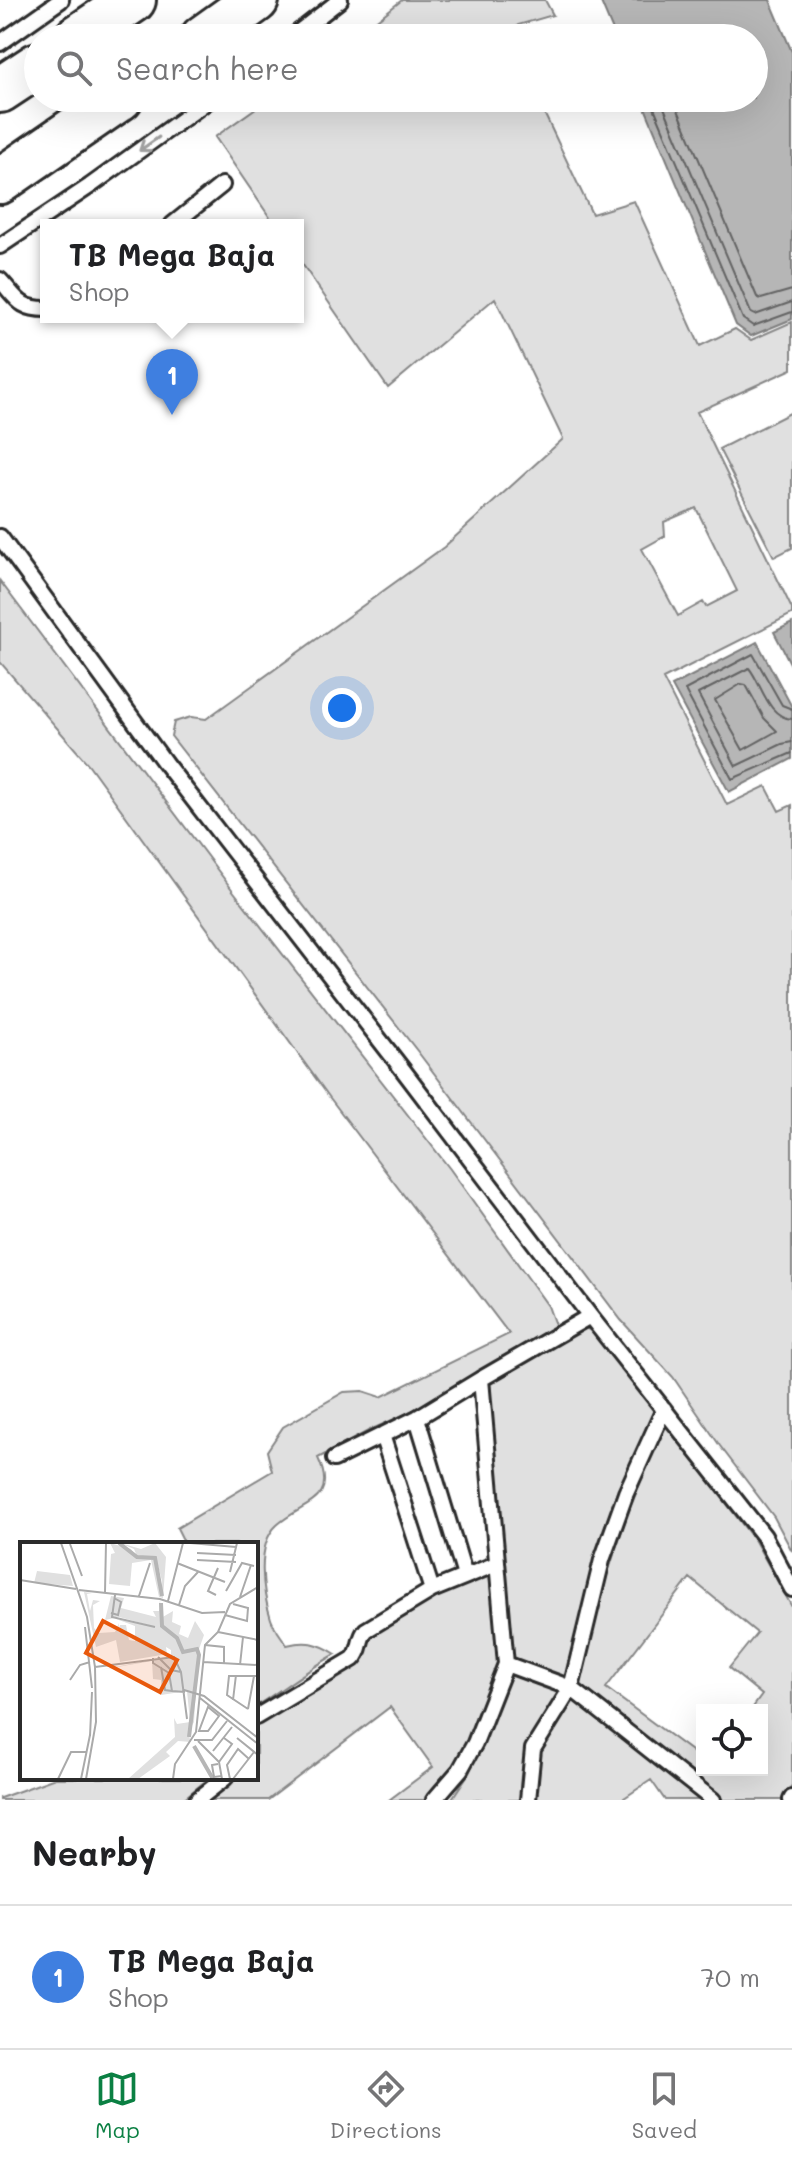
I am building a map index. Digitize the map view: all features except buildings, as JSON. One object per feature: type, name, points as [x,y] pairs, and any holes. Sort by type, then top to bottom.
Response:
[{"type":"main road","points":[[98,24],[133,0]]},
{"type":"main road","points":[[223,24],[256,0]]},
{"type":"main road","points":[[0,90],[24,74]]},
{"type":"main road","points":[[0,181],[100,112]]},
{"type":"lane","points":[[27,24],[61,0]]},
{"type":"lane","points":[[309,24],[340,0]]},
{"type":"lane","points":[[0,43],[24,26]]},
{"type":"lane","points":[[0,246],[192,112]]},
{"type":"lane","points":[[180,219],[222,185]]},
{"type":"lane","points":[[0,280],[17,301],[29,309],[40,309]]},
{"type":"lane","points":[[0,537],[165,763],[590,1316],[764,1536],[790,1581]]},
{"type":"lane","points":[[334,1459],[417,1418],[590,1316]]},
{"type":"lane","points":[[434,1800],[460,1770],[475,1743],[506,1664],[481,1379]]},
{"type":"lane","points":[[528,1800],[533,1749],[571,1688],[602,1560],[626,1493],[664,1409]]},
{"type":"lane","points":[[417,1418],[465,1576]]},
{"type":"lane","points":[[382,1435],[432,1590]]},
{"type":"lane","points":[[258,1716],[353,1659],[360,1651],[366,1630],[432,1590],[496,1564]]},
{"type":"lane","points":[[506,1664],[571,1688],[713,1800]]},
{"type":"lane","points":[[197,1800],[222,1780]]},
{"type":"shaded area","points":[[402,0],[545,0],[553,15],[522,24],[372,24]]},
{"type":"shaded area","points":[[250,112],[544,112],[592,214],[634,201],[700,346],[735,329],[751,340],[792,322],[792,369],[697,412],[792,614],[663,679],[727,805],[766,786],[779,811],[792,805],[792,1551],[774,1517],[673,1377],[621,1320],[418,1052],[171,736],[174,722],[191,717],[206,719],[444,547],[563,439],[495,298],[388,388],[304,267],[304,219],[271,219],[215,137]],"holes":[[[696,508],[737,591],[706,607],[703,602],[678,616],[642,549],[665,536],[664,522]]]},
{"type":"shaded area","points":[[792,412],[792,548],[774,557],[719,449]]},
{"type":"shaded area","points":[[0,581],[231,888],[450,1169],[548,1306],[556,1328],[424,1406],[318,1458],[324,1484],[321,1493],[277,1525],[270,1534],[263,1557],[265,1597],[271,1619],[287,1645],[313,1644],[336,1654],[258,1705],[258,1542],[184,1542],[177,1528],[272,1471],[267,1451],[283,1427],[344,1392],[363,1391],[381,1397],[509,1334],[330,1098],[89,765],[0,662]]},
{"type":"shaded area","points":[[585,1328],[592,1331],[656,1411],[626,1473],[597,1554],[568,1682],[509,1661],[490,1381]]},
{"type":"shaded area","points":[[665,1423],[755,1541],[792,1607],[792,1785],[783,1800],[723,1800],[579,1684],[601,1594],[627,1515]],"holes":[[[690,1578],[757,1633],[729,1668],[762,1695],[755,1704],[768,1704],[768,1776],[696,1776],[696,1755],[606,1688]]]},
{"type":"shaded area","points":[[489,1573],[499,1661],[482,1711],[459,1761],[430,1798],[389,1800],[433,1767],[390,1707],[268,1800],[209,1800],[234,1780],[258,1780],[258,1724],[365,1658],[369,1636],[435,1596]]},
{"type":"shaded area","points":[[510,1674],[561,1692],[525,1755],[520,1784],[521,1800],[451,1800],[469,1773]]},
{"type":"shaded area","points":[[573,1698],[703,1800],[665,1800],[651,1780],[621,1800],[534,1800],[538,1752]]},
{"type":"shaded area","points":[[50,1780],[207,1780],[182,1800],[0,1798]]},
{"type":"water","points":[[600,0],[770,0],[792,52],[792,319],[751,336],[736,325],[647,112],[768,112],[768,24],[610,24]]},
{"type":"water","points":[[792,623],[792,667],[774,632]]},
{"type":"water","points":[[757,642],[792,707],[792,759],[729,792],[672,686]]},
{"type":"place","name":"TB Mega Baja","points":[[172,415]]}]
